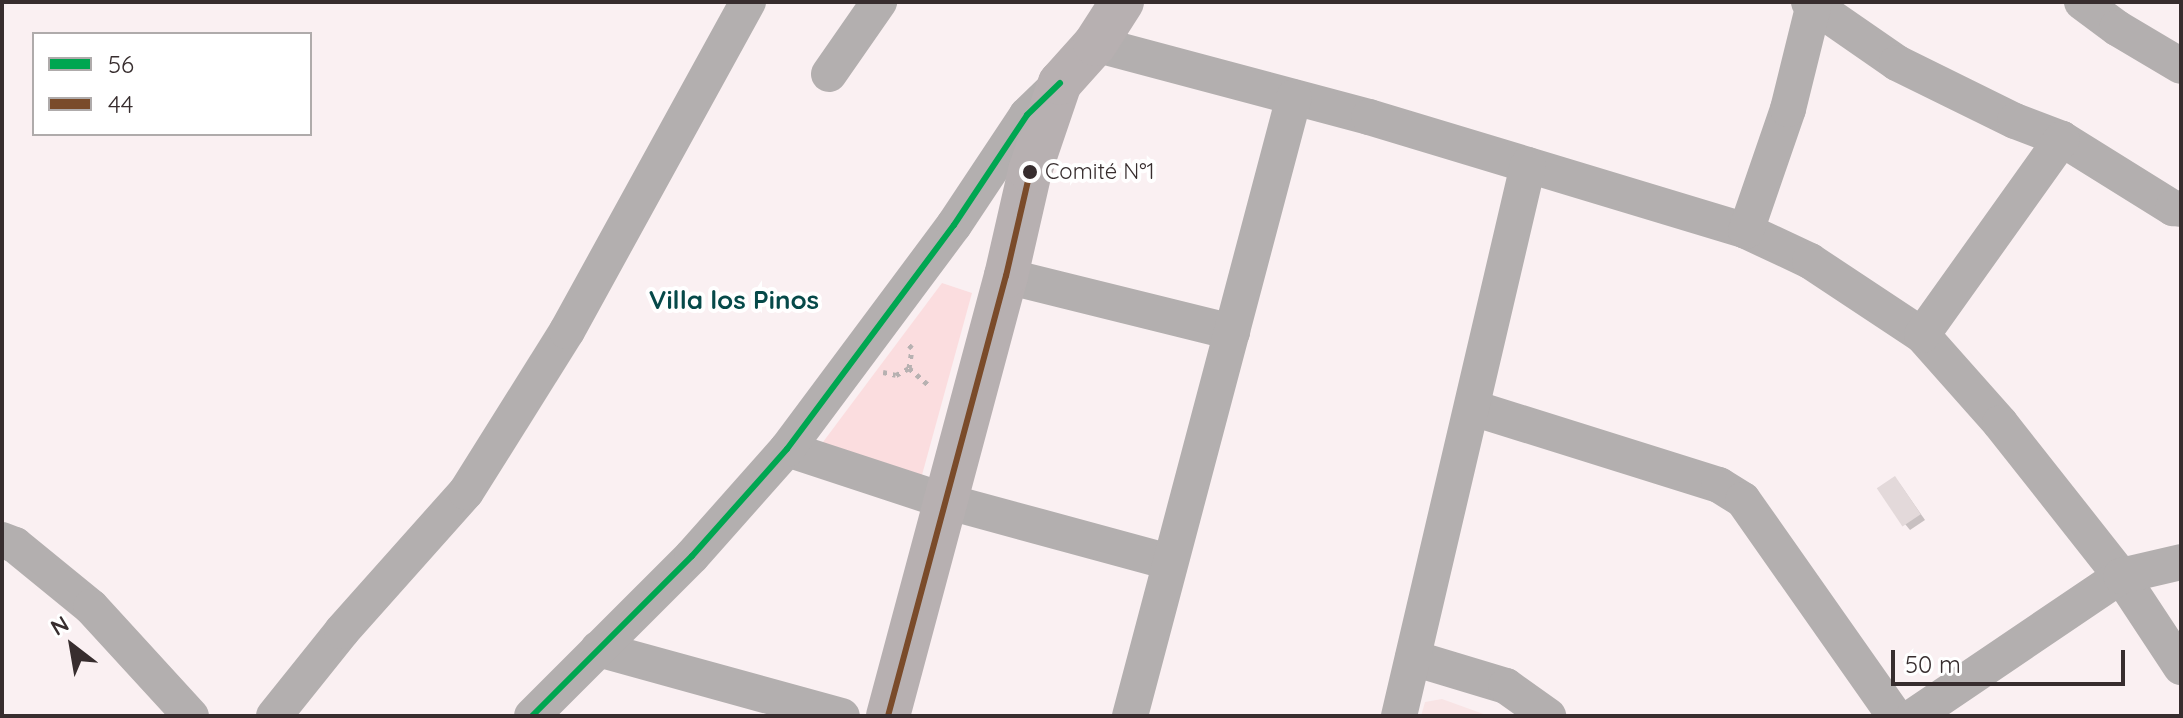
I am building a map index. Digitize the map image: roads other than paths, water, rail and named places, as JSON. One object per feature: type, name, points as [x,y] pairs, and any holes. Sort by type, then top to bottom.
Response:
[{"type":"main road","points":[[888,716],[1006,276],[1030,171],[1060,83],[1095,44],[1122,2]]},
{"type":"street","points":[[274,716],[342,631],[466,492],[567,331],[748,2]]},
{"type":"street","points":[[829,74],[879,2]]},
{"type":"street","points":[[2082,2],[2117,28],[2181,66]]},
{"type":"street","points":[[1746,231],[1788,109],[1812,3],[1897,63],[2015,121],[2062,139],[2173,208],[2181,209]]},
{"type":"street","points":[[1095,44],[1294,97],[1746,231],[1810,261],[1922,335],[2000,423],[2121,576],[2181,667]]},
{"type":"street","points":[[532,716],[692,556],[787,449],[954,225],[1027,115],[1060,83]]},
{"type":"street","points":[[1130,716],[1294,97]]},
{"type":"street","points":[[1922,335],[2062,139]]},
{"type":"street","points":[[1399,716],[1528,165]]},
{"type":"street","points":[[1006,276],[1232,332]]},
{"type":"street","points":[[1473,408],[1661,465],[1719,485],[1743,500],[1895,716]]},
{"type":"street","points":[[787,449],[945,501],[1170,562]]},
{"type":"street","points":[[2,540],[15,545],[91,607],[191,716]]},
{"type":"street","points":[[1914,716],[2121,576],[2181,562]]},
{"type":"street","points":[[598,649],[842,716]]},
{"type":"street","points":[[1413,658],[1506,686],[1548,716]]},
{"type":"place","name":"Comité N°1","points":[[1030,172]]},
{"type":"district","name":"Villa los Pinos","points":[[734,300]]}]
